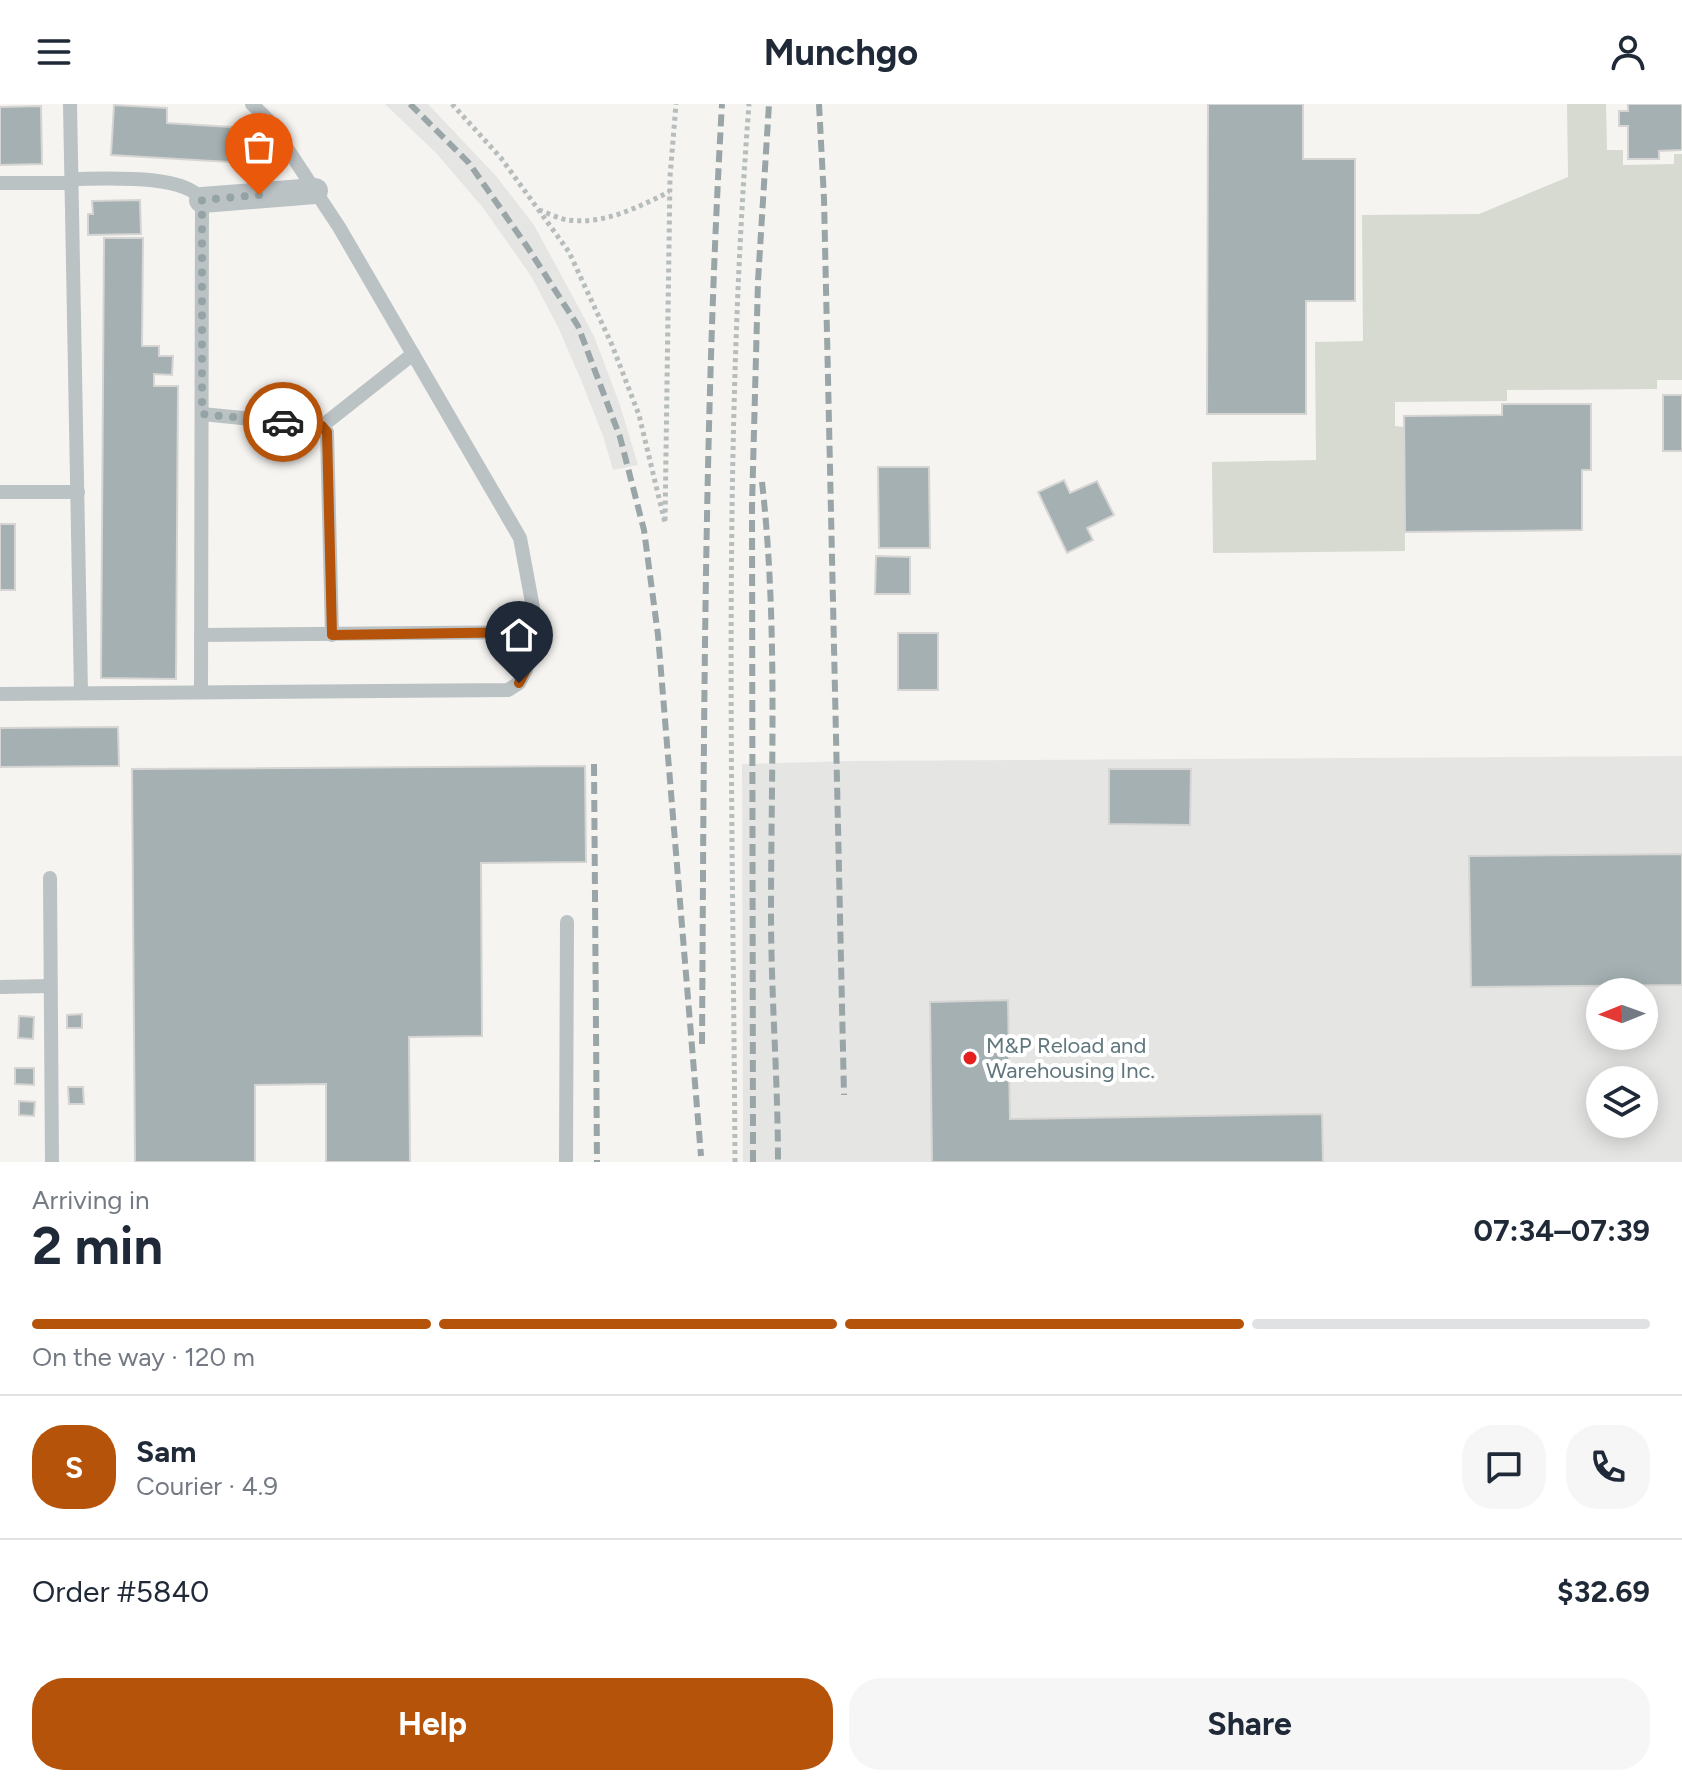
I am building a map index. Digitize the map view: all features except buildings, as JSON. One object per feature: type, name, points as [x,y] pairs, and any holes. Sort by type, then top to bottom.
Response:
[{"type":"street","points":[[202,200],[315,191]]},
{"type":"lane","points":[[70,104],[81,693]]},
{"type":"lane","points":[[0,694],[508,690],[519,683],[526,670],[536,624],[520,538],[339,227],[269,121],[252,104]]},
{"type":"lane","points":[[0,183],[118,178],[191,188],[202,200],[201,692]]},
{"type":"lane","points":[[202,414],[322,426],[413,354]]},
{"type":"lane","points":[[322,426],[327,432],[332,635]]},
{"type":"lane","points":[[0,492],[78,492]]},
{"type":"lane","points":[[201,635],[534,632]]},
{"type":"lane","points":[[50,878],[52,1162]]},
{"type":"lane","points":[[566,1162],[567,922]]},
{"type":"lane","points":[[0,987],[50,986]]},
{"type":"path","points":[[452,104],[501,158],[569,252],[612,345],[639,415],[665,523],[669,192],[676,104]]},
{"type":"path","points":[[735,1162],[732,550],[742,192],[749,104]]},
{"type":"path","points":[[538,209],[567,220],[593,220],[622,214],[669,192]]},
{"type":"shaded area","points":[[385,104],[428,104],[496,176],[534,225],[594,336],[638,465],[613,470],[581,380],[531,276],[484,209],[437,154]]},
{"type":"shaded area","points":[[1567,104],[1606,104],[1607,150],[1623,150],[1623,165],[1674,164],[1674,154],[1682,154],[1682,380],[1657,380],[1657,389],[1507,390],[1507,401],[1395,402],[1395,426],[1404,427],[1405,551],[1213,553],[1212,462],[1316,460],[1315,342],[1363,341],[1362,215],[1479,214],[1568,177]]},
{"type":"shaded area","points":[[1682,756],[1682,1162],[743,1162],[742,764]]},
{"type":"railway","points":[[410,104],[469,163],[578,326],[620,437],[644,530],[658,635],[701,1156]]},
{"type":"railway","points":[[702,1044],[708,456],[722,104]]},
{"type":"railway","points":[[753,1162],[752,506],[758,281],[769,104]]},
{"type":"railway","points":[[819,104],[824,199],[844,1095]]},
{"type":"railway","points":[[762,482],[772,643],[771,944],[778,1162]]},
{"type":"railway","points":[[594,764],[597,1162]]},
{"type":"way so far","points":[[259,195],[202,200],[202,414],[283,422]]},
{"type":"place","name":"M&P Reload and Warehousing Inc.","points":[[970,1058]]},
{"type":"route","points":[[283,422],[322,426],[327,432],[332,635],[534,632],[526,670],[519,683]]}]
